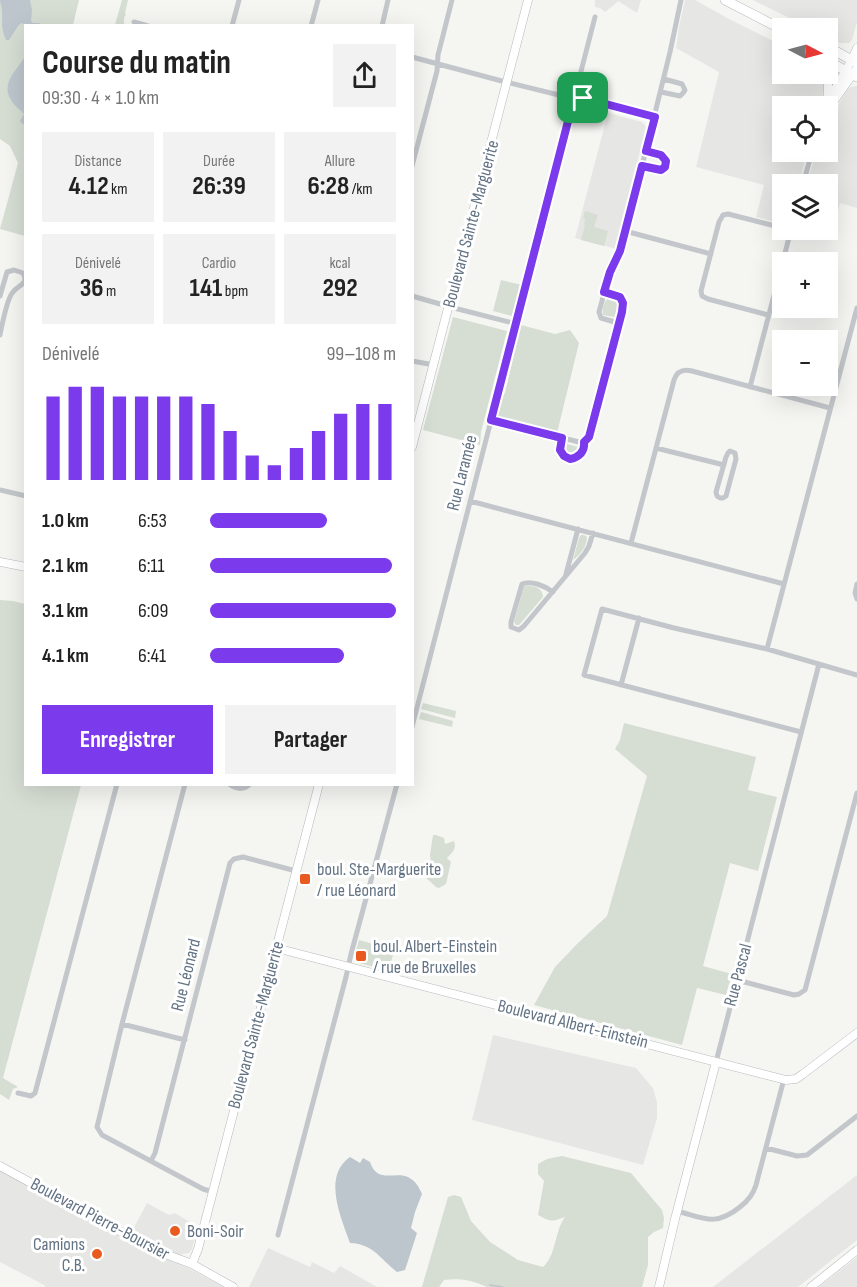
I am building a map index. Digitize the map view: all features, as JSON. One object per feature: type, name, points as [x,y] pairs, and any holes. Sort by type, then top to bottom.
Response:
[{"type":"highway","points":[[725,0],[772,24]]},
{"type":"highway","points":[[838,56],[853,69]]},
{"type":"highway","points":[[838,64],[853,69]]},
{"type":"street","points":[[233,24],[239,0]]},
{"type":"street","points":[[312,24],[318,0]]},
{"type":"street","points":[[382,24],[388,0]]},
{"type":"street","points":[[414,158],[452,0]]},
{"type":"street","name":"Boulevard Sainte-Marguerite","points":[[414,440],[528,0]]},
{"type":"street","points":[[618,323],[604,319],[599,316],[599,312],[610,272],[619,254],[655,117],[681,0]]},
{"type":"street","name":"Rue Laramée","points":[[415,710],[596,17]]},
{"type":"street","points":[[134,22],[141,24]]},
{"type":"street","points":[[835,96],[853,69],[857,48]]},
{"type":"street","points":[[414,58],[655,117]]},
{"type":"street","points":[[661,92],[680,96],[685,90],[682,84],[664,79]]},
{"type":"street","points":[[642,166],[659,171],[665,166],[666,161],[663,156],[646,151]]},
{"type":"street","points":[[768,315],[708,299],[702,296],[702,288],[723,215],[728,214],[772,225]]},
{"type":"street","points":[[625,231],[711,254]]},
{"type":"street","points":[[750,387],[788,240]]},
{"type":"street","points":[[8,303],[0,299],[7,272],[14,270],[24,275]]},
{"type":"street","points":[[0,335],[12,292],[24,282]]},
{"type":"street","points":[[562,438],[560,450],[570,459],[582,452],[584,442],[590,434],[623,309],[622,300],[618,296],[604,292]]},
{"type":"street","points":[[414,297],[517,324]]},
{"type":"street","points":[[767,649],[857,308]]},
{"type":"street","points":[[414,361],[434,365]]},
{"type":"street","points":[[631,543],[674,381],[680,371],[689,371],[830,408]]},
{"type":"street","points":[[491,420],[584,442]]},
{"type":"street","points":[[657,448],[723,465]]},
{"type":"street","points":[[728,453],[735,453],[736,459],[727,494],[722,499],[716,494],[723,465],[728,453]]},
{"type":"street","points":[[0,490],[24,496]]},
{"type":"street","points":[[470,501],[784,584]]},
{"type":"street","points":[[566,575],[578,529]]},
{"type":"street","points":[[552,592],[544,586],[527,582],[522,584],[511,622],[512,627],[522,628],[552,592],[566,575],[587,550],[593,533]]},
{"type":"street","points":[[0,562],[24,567]]},
{"type":"street","points":[[857,584],[855,593],[857,599]]},
{"type":"street","points":[[801,732],[584,675],[602,609],[767,649],[857,675]]},
{"type":"street","points":[[621,685],[639,618]]},
{"type":"street","name":"Rue Pascal","points":[[659,1287],[819,664]]},
{"type":"street","points":[[18,1093],[31,1096],[35,1093],[116,786]]},
{"type":"street","points":[[184,786],[97,1127],[102,1135],[203,1189],[213,1192]]},
{"type":"street","points":[[233,786],[240,789],[248,786]]},
{"type":"street","name":"Boulevard Sainte-Marguerite","points":[[192,1264],[197,1254],[318,786]]},
{"type":"street","points":[[278,1235],[396,786]]},
{"type":"street","points":[[737,980],[794,994],[805,990],[857,793]]},
{"type":"street","name":"Rue Léonard","points":[[151,1161],[155,1153],[230,863],[234,859],[243,857],[296,871]]},
{"type":"street","name":"Boulevard Albert-Einstein","points":[[276,948],[784,1079]]},
{"type":"street","points":[[122,1024],[184,1040]]},
{"type":"street","points":[[677,1211],[718,1220],[728,1216],[744,1204],[751,1197],[756,1185],[784,1079],[791,1080],[799,1077],[857,1033]]},
{"type":"street","points":[[766,1148],[797,1156],[807,1155],[857,1116]]},
{"type":"street","name":"Boulevard Pierre-Boursier","points":[[0,1166],[152,1249],[192,1264],[233,1287]]},
{"type":"street","points":[[811,1287],[857,1250]]},
{"type":"shaded area","points":[[0,0],[79,0],[73,24],[24,24],[24,236],[0,229],[18,163],[10,146],[0,139]]},
{"type":"shaded area","points":[[0,0],[30,0],[31,21],[42,24],[21,23],[9,40],[6,40],[2,28]]},
{"type":"shaded area","points":[[122,0],[128,0],[124,24],[115,24]]},
{"type":"shaded area","points":[[595,0],[641,0],[637,13],[618,1],[605,12],[595,7]]},
{"type":"shaded area","points":[[685,0],[695,0],[772,40],[772,84],[825,84],[822,96],[772,96],[772,162],[804,162],[802,174],[772,174],[772,221],[756,217],[764,185],[696,167],[719,72],[676,48]]},
{"type":"shaded area","points":[[753,0],[857,0],[857,22],[849,43],[838,42],[838,18],[790,18]]},
{"type":"shaded area","points":[[24,57],[24,114],[12,102],[8,94],[11,76]]},
{"type":"shaded area","points":[[857,86],[857,208],[840,203],[838,211],[838,174],[810,174],[813,162],[838,162],[838,106],[851,87]]},
{"type":"shaded area","points":[[608,113],[642,122],[646,127],[616,249],[575,238]]},
{"type":"shaded area","points":[[585,211],[598,215],[594,227],[608,231],[604,246],[581,240],[585,225],[583,218]]},
{"type":"shaded area","points":[[501,280],[522,285],[512,316],[493,311]]},
{"type":"shaded area","points":[[613,297],[619,301],[619,313],[614,317],[603,315],[605,302],[608,298]]},
{"type":"shaded area","points":[[453,317],[507,331],[481,432],[480,445],[423,430]]},
{"type":"shaded area","points":[[521,325],[555,334],[570,330],[579,343],[557,433],[497,415],[505,393]]},
{"type":"shaded area","points":[[567,444],[578,447],[579,452],[569,456],[563,448]]},
{"type":"shaded area","points":[[581,535],[587,537],[586,544],[573,560],[579,538]]},
{"type":"shaded area","points":[[524,586],[534,586],[541,591],[543,597],[519,625],[516,625],[514,622]]},
{"type":"shaded area","points":[[0,600],[24,604],[24,786],[81,786],[3,1078],[18,1087],[13,1089],[9,1100],[0,1094]]},
{"type":"shaded area","points":[[423,703],[456,711],[455,718],[421,709]]},
{"type":"shaded area","points":[[421,712],[453,721],[452,727],[419,719]]},
{"type":"shaded area","points":[[624,723],[756,757],[748,790],[777,797],[758,871],[730,863],[703,966],[732,974],[726,995],[697,988],[682,1045],[534,1005],[555,967],[607,916],[647,776],[615,749]]},
{"type":"shaded area","points":[[433,835],[444,838],[445,844],[454,841],[455,844],[454,850],[447,858],[451,862],[446,884],[439,888],[425,877],[425,871],[431,863]]},
{"type":"shaded area","points":[[359,940],[394,950],[389,971],[359,963],[355,954]]},
{"type":"shaded area","points":[[493,1035],[636,1068],[653,1088],[657,1102],[657,1118],[643,1165],[472,1120]]},
{"type":"shaded area","points":[[562,1156],[631,1173],[662,1210],[663,1228],[648,1237],[648,1265],[642,1287],[487,1287],[471,1281],[455,1279],[444,1280],[439,1287],[422,1287],[448,1197],[454,1195],[461,1197],[471,1221],[490,1242],[518,1260],[543,1267],[551,1256],[565,1217],[552,1220],[538,1215],[544,1181],[538,1174],[538,1164],[547,1159]]},
{"type":"shaded area","points":[[350,1157],[360,1163],[363,1158],[370,1162],[374,1170],[380,1174],[409,1178],[416,1183],[422,1194],[411,1228],[417,1233],[405,1270],[397,1272],[371,1249],[350,1243],[339,1210],[335,1186],[342,1165]]},
{"type":"shaded area","points":[[0,1171],[129,1242],[224,1287],[45,1287],[0,1262]]},
{"type":"shaded area","points":[[857,1175],[857,1240],[798,1287],[713,1287]]},
{"type":"shaded area","points":[[147,1203],[169,1215],[175,1213],[198,1227],[189,1253],[181,1256],[175,1254],[131,1233]]},
{"type":"shaded area","points":[[268,1248],[310,1267],[312,1262],[334,1273],[340,1266],[377,1287],[249,1287]]},
{"type":"shaded area","points":[[857,1257],[857,1287],[819,1287]]},
{"type":"waterway","points":[[490,1285],[503,1287]]},
{"type":"place","name":"boul. Ste-Marguerite / rue Léonard","points":[[305,879]]},
{"type":"place","name":"boul. Albert-Einstein / rue de Bruxelles","points":[[361,956]]},
{"type":"place","name":"Boni-Soir","points":[[175,1231]]},
{"type":"place","name":"Camions C.B.","points":[[97,1254]]},
{"type":"route","points":[[574,98],[583,98],[655,117],[646,151],[661,155],[666,161],[665,167],[659,171],[642,166],[620,251],[604,292],[620,297],[623,303],[622,312],[589,437],[584,442],[584,449],[580,455],[570,459],[561,453],[562,438],[491,420],[574,98]]}]
